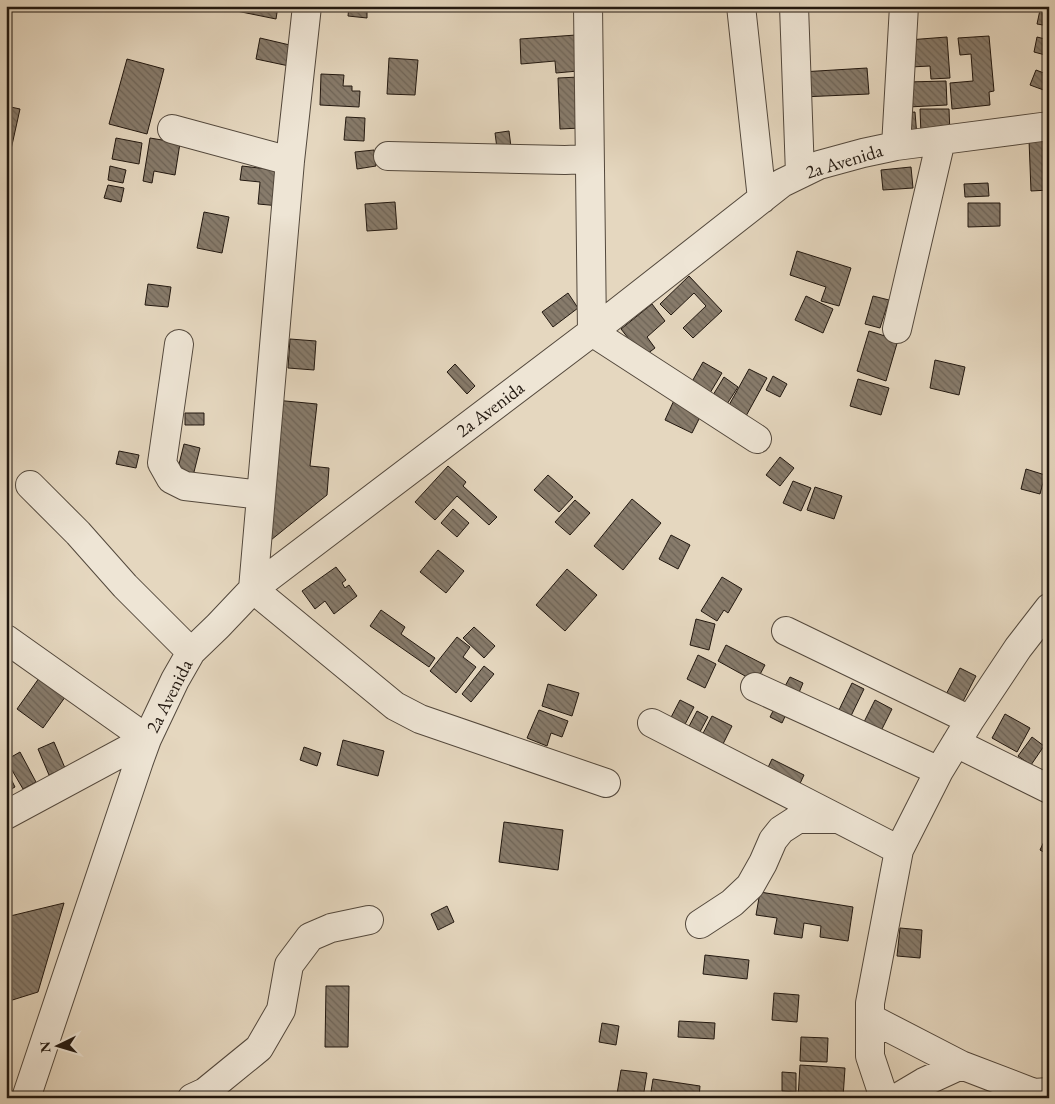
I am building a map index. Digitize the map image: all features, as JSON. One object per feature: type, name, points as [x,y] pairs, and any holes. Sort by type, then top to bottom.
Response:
[{"type":"street","points":[[306,6],[290,161],[253,589],[395,706],[420,719],[606,784]]},
{"type":"street","points":[[588,6],[592,332],[757,439]]},
{"type":"street","points":[[742,6],[762,199]]},
{"type":"street","points":[[794,6],[800,174]]},
{"type":"street","points":[[896,146],[904,6]]},
{"type":"street","name":"2a Avenida","points":[[6,815],[148,739],[175,680],[191,652],[253,589],[592,332],[782,183],[819,165],[863,153],[896,146],[1049,126]]},
{"type":"street","points":[[172,129],[290,161]]},
{"type":"street","points":[[897,328],[941,140]]},
{"type":"street","points":[[388,156],[589,159]]},
{"type":"street","points":[[179,344],[162,462],[171,479],[185,486],[261,496]]},
{"type":"street","points":[[30,485],[78,533],[125,586],[191,652]]},
{"type":"street","points":[[884,1098],[870,1056],[870,1003],[899,850],[939,771],[970,720],[1018,648],[1049,608]]},
{"type":"street","points":[[786,631],[970,720]]},
{"type":"street","points":[[6,640],[148,739],[63,984],[26,1098]]},
{"type":"street","points":[[755,687],[939,771]]},
{"type":"street","points":[[652,723],[899,850]]},
{"type":"street","points":[[956,743],[1049,789]]},
{"type":"street","points":[[700,924],[732,903],[750,886],[763,863],[772,840],[781,830],[798,819],[838,818]]},
{"type":"street","points":[[192,1098],[205,1092],[259,1048],[281,1010],[289,965],[310,937],[331,928],[369,920]]},
{"type":"street","points":[[870,1018],[961,1065],[1034,1093],[1049,1092]]},
{"type":"street","points":[[897,1098],[924,1082],[961,1065]]},
{"type":"building","points":[[212,6],[278,6],[276,19]]},
{"type":"building","points":[[349,6],[367,6],[367,18],[348,16]]},
{"type":"building","points":[[1040,10],[1049,12],[1049,26],[1037,24]]},
{"type":"building","points":[[576,35],[578,71],[556,73],[555,61],[521,64],[520,39]]},
{"type":"building","points":[[989,36],[994,91],[989,92],[990,105],[952,109],[950,83],[973,81],[971,54],[960,55],[958,38]]},
{"type":"building","points":[[947,37],[950,78],[931,79],[930,66],[910,67],[908,40]]},
{"type":"building","points":[[1037,37],[1049,40],[1049,56],[1034,52]]},
{"type":"building","points":[[260,38],[294,46],[289,66],[256,59]]},
{"type":"building","points":[[389,58],[418,60],[415,95],[387,94]]},
{"type":"building","points":[[127,59],[164,69],[147,134],[109,124]]},
{"type":"building","points":[[867,68],[869,94],[802,97],[801,72]]},
{"type":"building","points":[[1036,70],[1049,75],[1049,92],[1030,85]]},
{"type":"building","points":[[321,74],[344,75],[343,86],[352,86],[352,91],[360,91],[359,107],[320,105]]},
{"type":"building","points":[[579,77],[581,128],[560,129],[558,78]]},
{"type":"building","points":[[946,81],[947,105],[908,107],[907,82]]},
{"type":"building","points":[[6,106],[20,109],[6,172]]},
{"type":"building","points":[[920,109],[949,109],[950,134],[921,135]]},
{"type":"building","points":[[915,112],[917,137],[905,138],[903,113]]},
{"type":"building","points":[[346,117],[365,118],[364,141],[344,140]]},
{"type":"building","points":[[509,131],[512,155],[498,156],[495,133]]},
{"type":"building","points":[[116,138],[142,143],[139,164],[112,159]]},
{"type":"building","points":[[150,138],[180,143],[175,175],[154,171],[152,183],[143,181]]},
{"type":"building","points":[[1049,138],[1049,190],[1031,191],[1029,140]]},
{"type":"building","points":[[374,150],[376,166],[357,169],[355,152]]},
{"type":"building","points":[[110,166],[126,170],[123,183],[108,180]]},
{"type":"building","points":[[242,166],[284,171],[280,206],[258,204],[260,182],[240,180]]},
{"type":"building","points":[[911,167],[913,188],[883,190],[881,170]]},
{"type":"building","points":[[988,183],[989,196],[965,197],[964,184]]},
{"type":"building","points":[[108,185],[124,188],[121,202],[104,198]]},
{"type":"building","points":[[395,202],[397,229],[367,231],[365,204]]},
{"type":"building","points":[[968,203],[1000,203],[1000,226],[968,227]]},
{"type":"building","points":[[204,212],[229,217],[222,253],[197,248]]},
{"type":"building","points":[[797,251],[851,268],[839,306],[821,301],[826,287],[790,275]]},
{"type":"building","points":[[689,276],[722,311],[693,338],[683,328],[706,306],[694,293],[671,315],[660,304]]},
{"type":"building","points":[[148,284],[171,287],[168,307],[145,305]]},
{"type":"building","points":[[568,293],[578,308],[553,327],[542,312]]},
{"type":"building","points":[[806,296],[833,309],[823,333],[795,320]]},
{"type":"building","points":[[873,296],[889,300],[880,328],[865,324]]},
{"type":"building","points":[[652,304],[665,321],[647,337],[655,348],[643,357],[621,329]]},
{"type":"building","points":[[869,331],[898,340],[886,381],[857,371]]},
{"type":"building","points":[[290,339],[316,341],[314,370],[288,368]]},
{"type":"building","points":[[935,360],[965,367],[959,395],[930,388]]},
{"type":"building","points":[[703,362],[722,373],[707,398],[689,387]]},
{"type":"building","points":[[455,364],[475,386],[467,394],[447,372]]},
{"type":"building","points":[[749,369],[767,378],[746,416],[728,407]]},
{"type":"building","points":[[773,376],[787,384],[780,397],[766,390]]},
{"type":"building","points":[[724,377],[738,387],[727,404],[713,395]]},
{"type":"building","points":[[858,379],[889,388],[881,415],[850,406]]},
{"type":"building","points":[[676,396],[704,409],[692,433],[665,420]]},
{"type":"building","points":[[275,400],[317,404],[310,466],[329,468],[327,495],[261,548]]},
{"type":"building","points":[[185,413],[204,413],[204,425],[185,425]]},
{"type":"building","points":[[184,444],[200,448],[193,476],[177,472]]},
{"type":"building","points":[[119,451],[139,455],[136,468],[116,464]]},
{"type":"building","points":[[780,457],[794,468],[780,486],[766,475]]},
{"type":"building","points":[[448,466],[466,482],[463,486],[497,517],[489,525],[457,496],[435,520],[415,502]]},
{"type":"building","points":[[1026,469],[1045,475],[1040,494],[1021,489]]},
{"type":"building","points":[[1049,474],[1049,495],[1045,494]]},
{"type":"building","points":[[548,475],[573,497],[559,512],[534,490]]},
{"type":"building","points":[[793,481],[811,488],[801,511],[783,503]]},
{"type":"building","points":[[815,487],[842,496],[834,519],[807,510]]},
{"type":"building","points":[[632,499],[661,523],[623,570],[594,546]]},
{"type":"building","points":[[575,500],[590,513],[570,535],[555,522]]},
{"type":"building","points":[[453,509],[469,523],[457,537],[441,523]]},
{"type":"building","points":[[671,535],[690,545],[678,569],[659,559]]},
{"type":"building","points":[[438,550],[464,571],[446,593],[420,572]]},
{"type":"building","points":[[336,567],[346,580],[342,583],[345,588],[349,585],[357,596],[334,614],[325,601],[315,609],[302,591]]},
{"type":"building","points":[[567,569],[597,595],[565,631],[536,605]]},
{"type":"building","points":[[722,577],[742,589],[728,613],[724,610],[717,621],[701,611]]},
{"type":"building","points":[[381,610],[405,627],[401,634],[435,658],[429,667],[370,626]]},
{"type":"building","points":[[696,619],[715,624],[709,650],[690,645]]},
{"type":"building","points":[[474,627],[495,646],[484,658],[463,638]]},
{"type":"building","points":[[457,637],[470,647],[463,657],[476,667],[456,693],[430,671]]},
{"type":"building","points":[[726,645],[765,665],[756,682],[718,661]]},
{"type":"building","points":[[698,655],[716,664],[705,688],[687,679]]},
{"type":"building","points":[[484,666],[494,674],[471,702],[462,694]]},
{"type":"building","points":[[960,668],[976,676],[959,709],[943,700]]},
{"type":"building","points":[[42,674],[68,693],[43,728],[17,709]]},
{"type":"building","points":[[790,677],[803,683],[798,695],[784,688]]},
{"type":"building","points":[[852,683],[864,689],[850,718],[838,712]]},
{"type":"building","points":[[548,684],[579,693],[572,716],[542,706]]},
{"type":"building","points":[[680,700],[694,707],[681,732],[667,725]]},
{"type":"building","points":[[875,700],[892,709],[878,737],[861,728]]},
{"type":"building","points":[[777,703],[789,708],[782,723],[770,717]]},
{"type":"building","points":[[539,710],[568,721],[562,737],[551,733],[547,746],[527,738]]},
{"type":"building","points":[[697,711],[708,717],[695,741],[684,736]]},
{"type":"building","points":[[1005,714],[1030,728],[1017,752],[992,738]]},
{"type":"building","points":[[712,716],[732,726],[719,752],[699,741]]},
{"type":"building","points":[[1032,737],[1044,746],[1031,765],[1018,756]]},
{"type":"building","points":[[343,740],[384,751],[378,776],[337,765]]},
{"type":"building","points":[[54,742],[65,768],[49,775],[38,749]]},
{"type":"building","points":[[304,747],[321,753],[317,766],[300,760]]},
{"type":"building","points":[[20,752],[36,782],[23,789],[6,760]]},
{"type":"building","points":[[772,759],[804,775],[796,792],[764,776]]},
{"type":"building","points":[[6,769],[15,787],[6,792]]},
{"type":"building","points":[[504,822],[563,830],[558,870],[499,862]]},
{"type":"building","points":[[1049,831],[1049,855],[1040,850]]},
{"type":"building","points":[[760,892],[853,907],[848,941],[820,937],[821,926],[804,923],[802,938],[774,934],[777,918],[756,915]]},
{"type":"building","points":[[64,903],[38,992],[6,1002],[6,917]]},
{"type":"building","points":[[447,906],[454,922],[438,930],[431,914]]},
{"type":"building","points":[[900,928],[922,930],[920,958],[897,956]]},
{"type":"building","points":[[705,955],[749,960],[747,979],[703,974]]},
{"type":"building","points":[[326,986],[349,986],[348,1047],[325,1047]]},
{"type":"building","points":[[774,993],[799,995],[797,1022],[772,1020]]},
{"type":"building","points":[[679,1021],[715,1023],[714,1039],[678,1037]]},
{"type":"building","points":[[602,1023],[619,1026],[616,1045],[599,1042]]},
{"type":"building","points":[[801,1037],[828,1038],[827,1062],[800,1061]]},
{"type":"building","points":[[800,1065],[845,1068],[843,1098],[798,1098]]},
{"type":"building","points":[[621,1070],[647,1073],[643,1098],[617,1094]]},
{"type":"building","points":[[782,1072],[796,1073],[796,1092],[782,1091]]},
{"type":"building","points":[[653,1079],[700,1086],[699,1098],[650,1098]]}]
